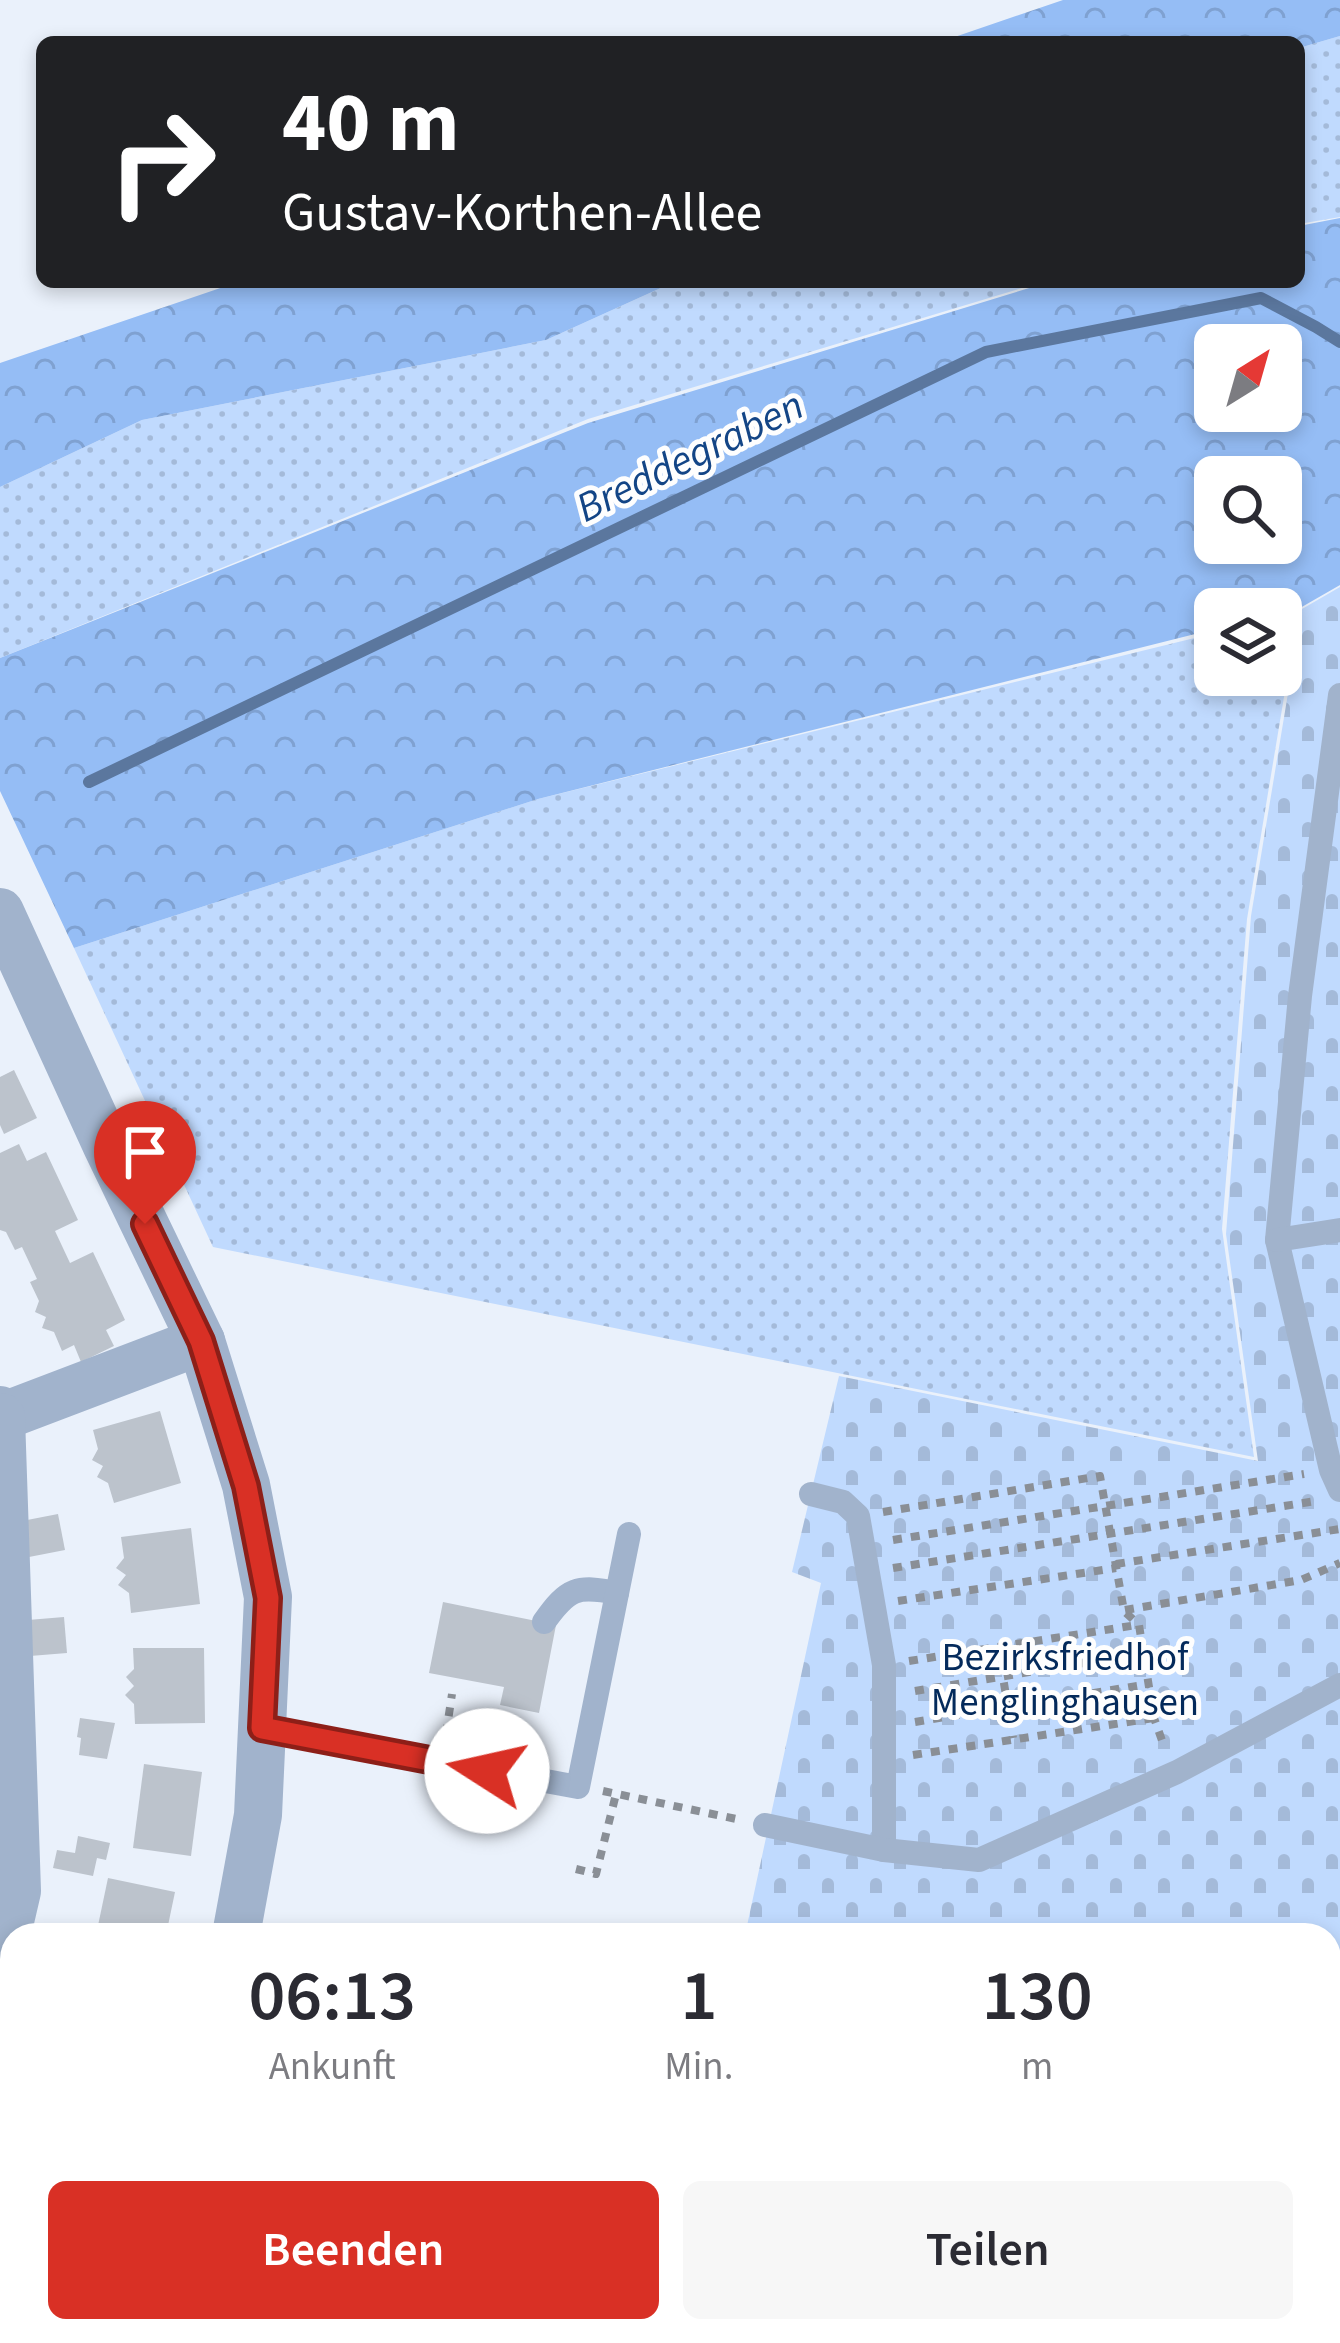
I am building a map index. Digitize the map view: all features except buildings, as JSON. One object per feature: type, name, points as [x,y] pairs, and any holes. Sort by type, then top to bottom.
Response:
[{"type":"street","points":[[0,912],[201,1341],[246,1486],[268,1598],[258,1815],[238,1923]]},
{"type":"street","points":[[10,1923],[17,1892],[1,1414],[201,1341]]},
{"type":"lane","points":[[1329,1487],[1276,1240],[1300,996],[1332,815],[1340,695]]},
{"type":"lane","points":[[1276,1240],[1340,1230]]},
{"type":"lane","points":[[811,1494],[843,1502],[858,1516],[884,1665],[884,1850]]},
{"type":"lane","points":[[262,1728],[578,1787],[629,1534]]},
{"type":"lane","points":[[544,1622],[569,1592],[588,1587],[617,1592]]},
{"type":"lane","points":[[766,1825],[884,1850],[979,1860],[1177,1772],[1340,1685]]},
{"type":"path","points":[[858,1516],[1100,1476],[1124,1611],[1139,1625],[1158,1736],[1177,1772]]},
{"type":"path","points":[[863,1545],[1105,1505],[1329,1487]]},
{"type":"path","points":[[868,1572],[1110,1535],[1329,1487]]},
{"type":"path","points":[[873,1605],[1340,1529]]},
{"type":"path","points":[[1124,1611],[1300,1580],[1340,1563]]},
{"type":"path","points":[[884,1665],[1139,1625]]},
{"type":"path","points":[[998,1647],[1013,1738]]},
{"type":"path","points":[[884,1696],[1144,1653]]},
{"type":"path","points":[[884,1727],[1149,1684]]},
{"type":"path","points":[[884,1760],[1154,1718]]},
{"type":"path","points":[[578,1787],[766,1825]]},
{"type":"path","points":[[576,1870],[596,1874],[616,1794]]},
{"type":"green space","points":[[1063,0],[1340,0],[1340,36],[1305,46],[1305,36],[958,36]]},
{"type":"green space","points":[[1340,36],[1340,217],[1305,223],[1305,46]]},
{"type":"green space","points":[[1340,218],[1340,585],[1302,607],[1302,588],[1194,588],[1194,634],[538,799],[74,948],[0,791],[0,658],[588,423],[1029,288],[1305,288],[1305,225]]},
{"type":"green space","points":[[220,288],[661,288],[546,340],[142,420],[0,487],[0,363]]},
{"type":"green space","points":[[661,288],[1022,288],[588,419],[0,658],[0,487],[142,420],[546,340]]},
{"type":"green space","name":"Bezirksfriedhof Menglinghausen","points":[[1340,587],[1340,1923],[748,1923],[821,1583],[792,1572],[839,1376],[1258,1461],[1226,1234],[1251,916],[1288,696],[1302,696],[1302,609]]},
{"type":"green space","points":[[1194,638],[1194,696],[1284,696],[1247,919],[1222,1229],[1254,1457],[213,1247],[74,948],[538,799]]},
{"type":"waterway","name":"Breddegraben","points":[[89,782],[986,352],[1261,298],[1340,342]]},
{"type":"route","points":[[145,1224],[201,1341],[246,1486],[268,1598],[262,1728],[487,1771]]}]
